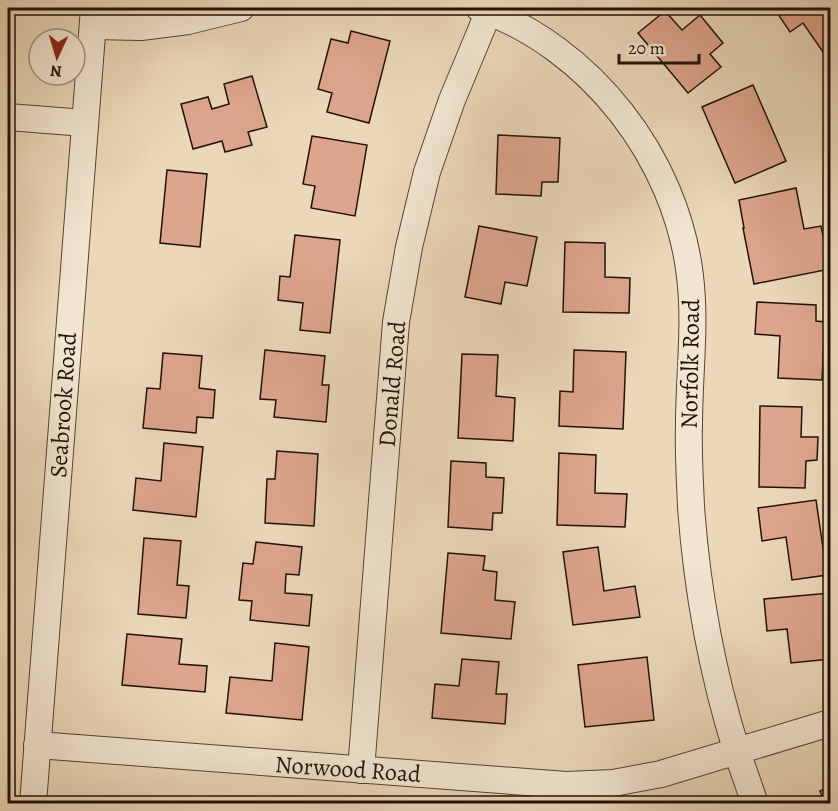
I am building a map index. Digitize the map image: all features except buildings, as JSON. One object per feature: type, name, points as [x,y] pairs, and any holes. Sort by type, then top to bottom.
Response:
[{"type":"street","points":[[93,17],[141,27],[188,21],[241,8]]},
{"type":"street","name":"Norfolk Road","points":[[484,9],[521,27],[559,51],[590,77],[620,111],[646,148],[666,188],[681,231],[690,275],[693,320],[688,426],[693,519],[700,590],[716,671],[737,751],[755,804]]},
{"type":"street","name":"Donald Road","points":[[361,770],[398,312],[409,247],[428,172],[484,9]]},
{"type":"street","name":"Seabrook Road","points":[[33,804],[93,17]]},
{"type":"street","points":[[8,117],[85,123]]},
{"type":"street","name":"Norwood Road","points":[[37,745],[566,785],[614,783],[661,774],[831,723]]}]
